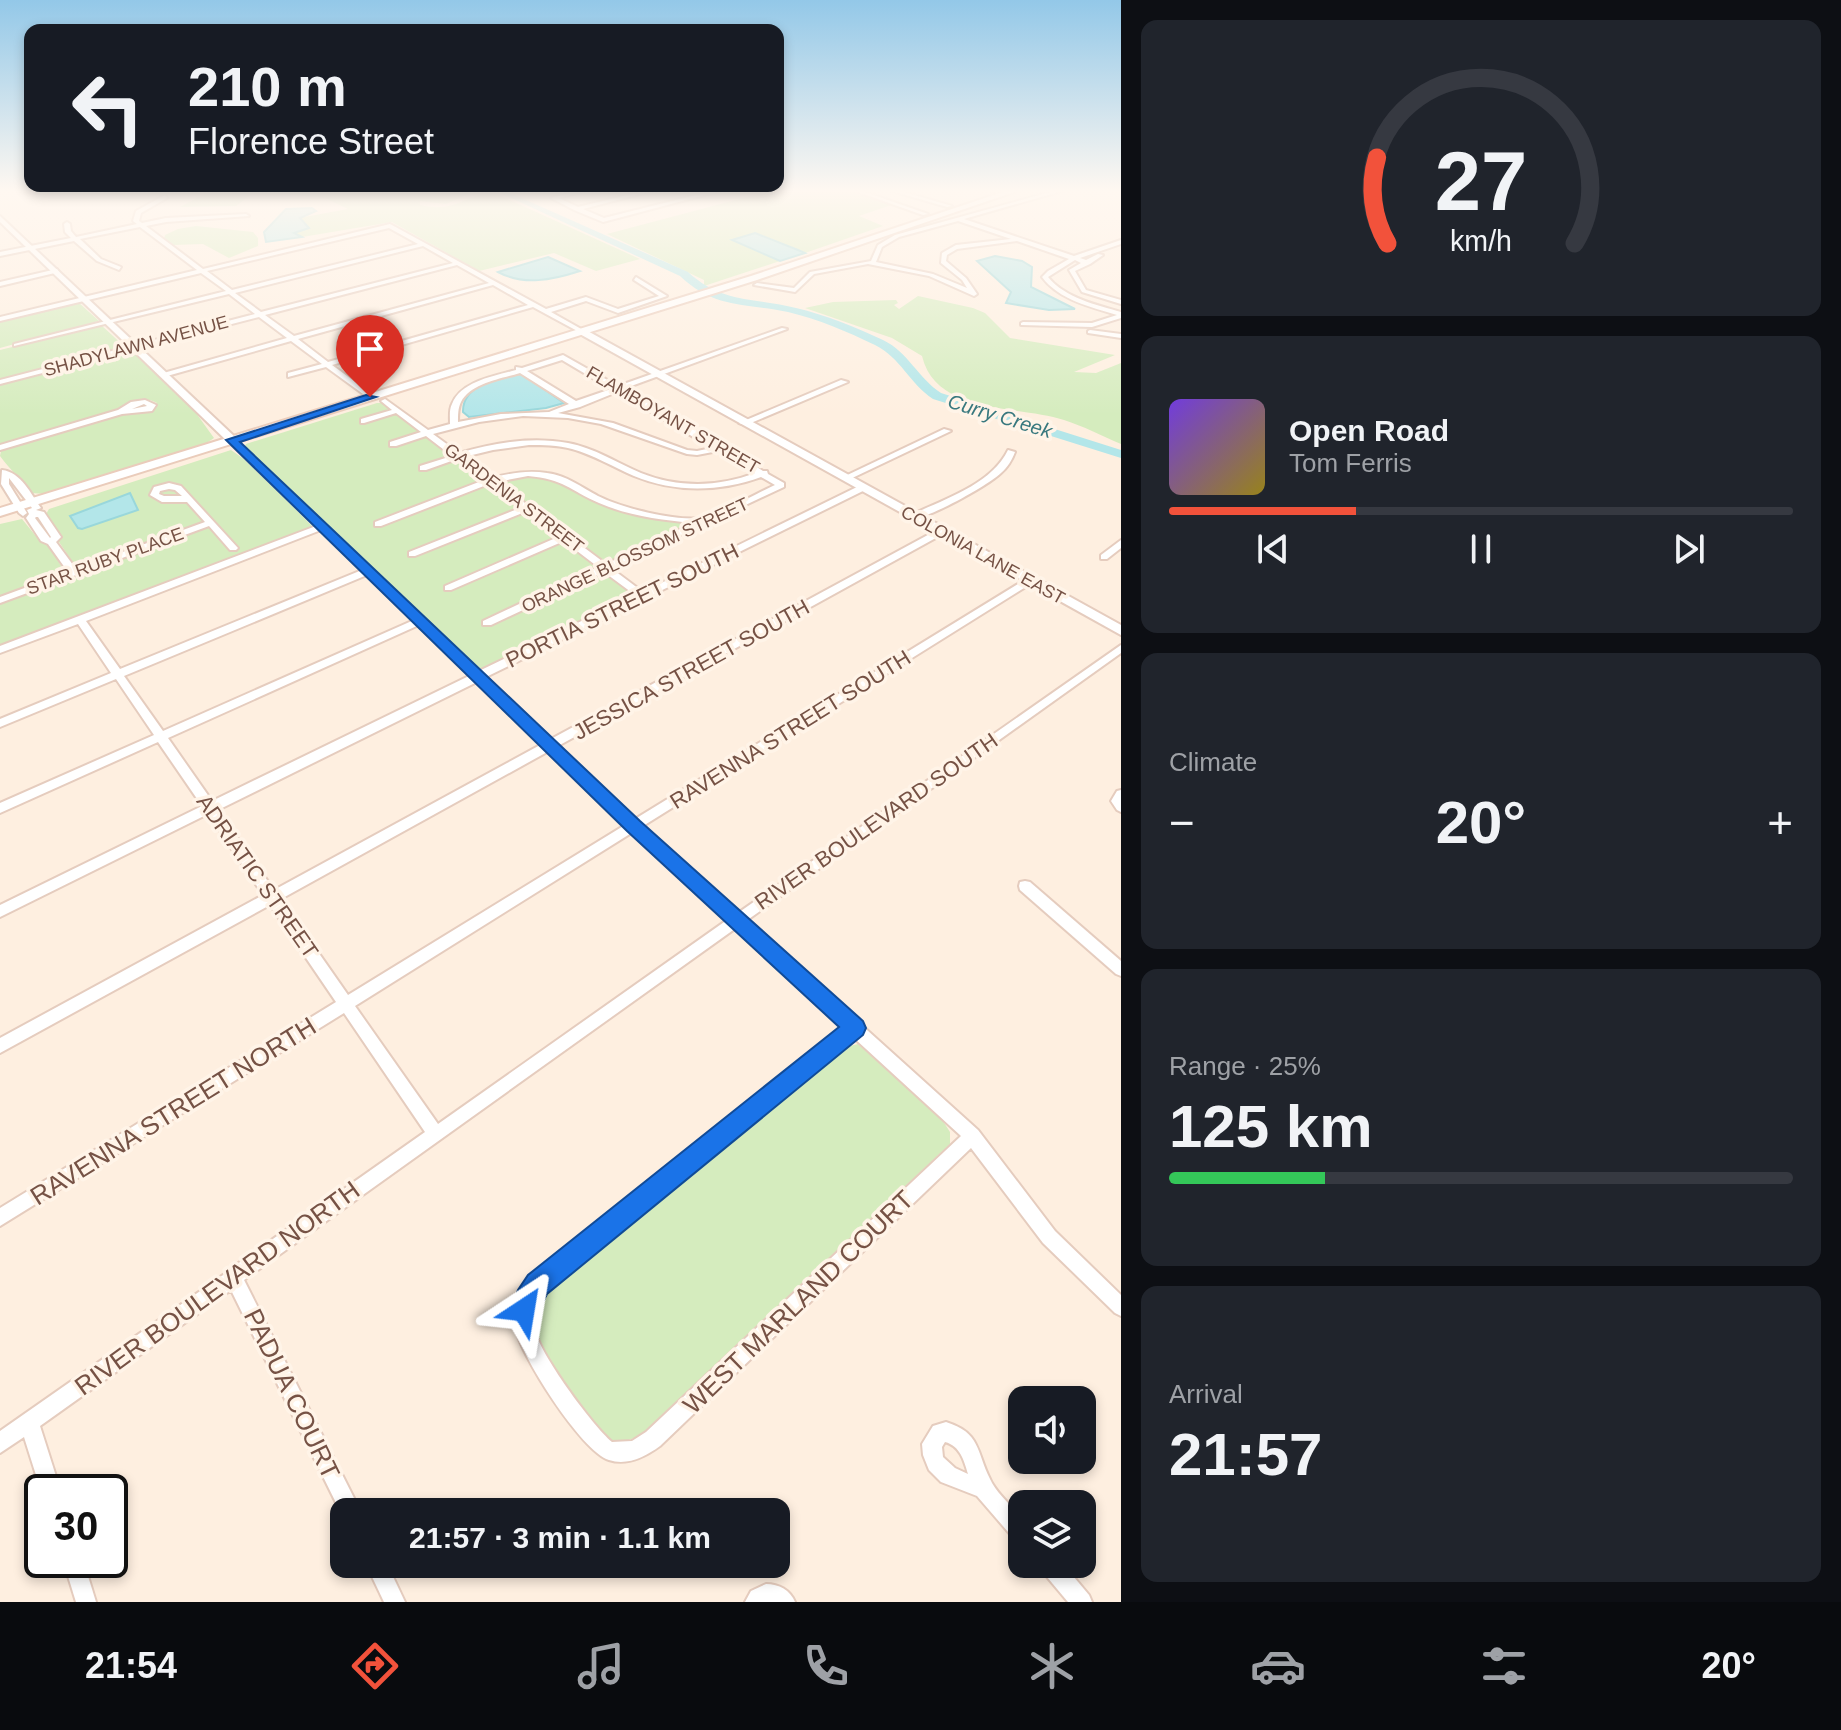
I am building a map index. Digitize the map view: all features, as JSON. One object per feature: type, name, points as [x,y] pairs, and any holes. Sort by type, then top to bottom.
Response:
[{"type":"main road","points":[[711,289],[772,266]]},
{"type":"main road","points":[[0,520],[214,450],[232,440],[585,333],[711,289],[793,266]]},
{"type":"main road","points":[[0,512],[29,509]]},
{"type":"street","points":[[51,266],[549,746],[735,921],[972,1136],[1049,1237],[1121,1307]]},
{"type":"street","points":[[113,266],[119,268]]},
{"type":"street","points":[[195,266],[370,397]]},
{"type":"street","name":"COLONIA LANE EAST","points":[[200,270],[219,266]]},
{"type":"street","points":[[16,345],[332,266]]},
{"type":"street","name":"SHADYLAWN AVENUE","points":[[0,382],[448,266]]},
{"type":"street","name":"COLONIA LANE EAST","points":[[464,266],[1121,631]]},
{"type":"street","points":[[757,285],[795,290],[805,277],[815,272],[851,266]]},
{"type":"street","points":[[889,266],[938,277],[974,294],[964,279],[948,266]]},
{"type":"street","points":[[1064,266],[1049,272],[1045,277],[1048,283],[1064,293],[1121,315]]},
{"type":"street","points":[[1082,266],[1072,270],[1083,290],[1121,302]]},
{"type":"street","points":[[0,319],[200,270]]},
{"type":"street","points":[[0,284],[57,271]]},
{"type":"street","points":[[546,311],[584,299],[620,310],[664,296],[636,279]]},
{"type":"street","points":[[164,374],[495,283]]},
{"type":"street","points":[[291,375],[534,305]]},
{"type":"street","points":[[1023,324],[1092,325],[1112,322],[1121,315]]},
{"type":"street","points":[[546,414],[784,329]]},
{"type":"street","points":[[1090,332],[1121,336]]},
{"type":"street","name":"FLAMBOYANT STREET","points":[[519,369],[563,357],[781,485]]},
{"type":"street","points":[[454,424],[453,409],[464,393],[484,381],[519,369],[577,405]]},
{"type":"street","points":[[746,422],[844,382]]},
{"type":"street","name":"GARDENIA STREET","points":[[385,401],[642,596]]},
{"type":"street","points":[[558,415],[577,405]]},
{"type":"street","points":[[364,421],[398,410]]},
{"type":"street","points":[[0,448],[121,412]]},
{"type":"street","points":[[393,444],[454,424],[506,415],[546,414],[624,428],[685,453],[702,454],[721,448]]},
{"type":"street","points":[[845,478],[947,431]]},
{"type":"street","points":[[423,468],[500,445],[552,444],[585,449],[640,475],[673,484],[724,485],[764,473]]},
{"type":"street","points":[[914,517],[996,474],[1010,461],[1011,452]]},
{"type":"street","points":[[2,468],[20,486],[30,518],[44,539],[51,542],[74,573]]},
{"type":"street","points":[[2,468],[8,489],[29,509],[41,514],[49,524],[56,537],[51,542]]},
{"type":"street","points":[[378,524],[491,481],[521,473],[550,475],[625,509],[658,517],[707,522]]},
{"type":"street","name":"ORANGE BLOSSOM STREET","points":[[487,623],[781,485]]},
{"type":"street","points":[[8,489],[20,486]]},
{"type":"street","name":"PORTIA STREET SOUTH","points":[[0,911],[862,488]]},
{"type":"street","points":[[189,499],[233,548]]},
{"type":"street","points":[[412,554],[527,508]]},
{"type":"street","name":"STAR RUBY PLACE","points":[[0,600],[210,523]]},
{"type":"street","points":[[37,528],[49,524]]},
{"type":"street","points":[[0,650],[321,527]]},
{"type":"street","name":"JESSICA STREET SOUTH","points":[[0,1046],[940,532]]},
{"type":"street","points":[[448,588],[565,537]]},
{"type":"street","points":[[1104,557],[1121,543]]},
{"type":"street","points":[[0,723],[368,571]]},
{"type":"street","name":"RAVENNA STREET SOUTH","points":[[346,1003],[1029,581]]},
{"type":"street","name":"ADRIATIC STREET","points":[[80,620],[435,1133]]},
{"type":"street","points":[[0,808],[418,622]]},
{"type":"street","name":"RIVER BOULEVARD SOUTH","points":[[435,1133],[1121,648]]},
{"type":"street","points":[[1121,794],[1117,797],[1121,807]]},
{"type":"street","points":[[1025,886],[1121,970]]},
{"type":"street","name":"RAVENNA STREET NORTH","points":[[0,1218],[346,1003]]},
{"type":"street","name":"WEST MARLAND COURT","points":[[855,1028],[532,1291],[527,1300],[524,1322],[531,1344],[593,1438],[616,1452],[634,1450],[653,1439],[972,1136]]},
{"type":"street","name":"RIVER BOULEVARD NORTH","points":[[0,1443],[435,1133]]},
{"type":"street","name":"PADUA COURT","points":[[233,1276],[344,1498]]},
{"type":"street","points":[[29,1423],[45,1474]]},
{"type":"street","points":[[984,1489],[1008,1517]]},
{"type":"street","points":[[79,1578],[86,1602]]},
{"type":"street","points":[[383,1578],[395,1602]]},
{"type":"street","points":[[1061,1578],[1082,1602]]},
{"type":"street","points":[[755,1602],[763,1594],[770,1593],[785,1602]]},
{"type":"green space","points":[[470,266],[501,266],[479,271]]},
{"type":"green space","points":[[584,266],[615,266],[596,271]]},
{"type":"green space","points":[[674,266],[766,266],[704,286],[704,280]]},
{"type":"green space","points":[[918,296],[985,313],[1010,338],[1115,355],[1074,372],[1096,373],[1121,363],[1121,444],[1064,420],[961,398],[944,389],[930,375],[922,356],[892,338],[805,308],[833,302],[896,300],[898,303],[894,305],[899,309]]},
{"type":"green space","points":[[78,302],[99,321],[0,348],[0,320]]},
{"type":"green space","points":[[101,325],[125,347],[0,382],[0,350]]},
{"type":"green space","points":[[126,351],[135,353],[196,413],[214,438],[205,444],[45,494],[31,493],[0,456],[1,451],[120,415],[144,413],[155,409],[157,403],[139,400],[123,409],[0,445],[0,384]]},
{"type":"green space","points":[[384,403],[632,592],[630,598],[482,670],[471,666],[244,448],[246,444]]},
{"type":"green space","points":[[231,450],[251,464],[312,526],[0,647],[0,603],[80,573],[59,542],[57,529],[46,514],[49,509]]},
{"type":"green space","points":[[521,476],[551,478],[632,513],[692,525],[606,563],[499,483]]},
{"type":"green space","points":[[22,519],[35,535],[49,545],[64,571],[0,596],[0,524]]},
{"type":"green space","points":[[858,1044],[941,1118],[950,1132],[950,1144],[644,1432],[627,1440],[609,1439],[581,1407],[539,1341],[534,1318],[541,1296],[842,1048]]},
{"type":"water","points":[[519,266],[568,266],[580,271],[538,280],[518,279],[498,272]]},
{"type":"water","points":[[982,266],[1030,266],[1031,287],[1075,309],[1049,310],[1006,303],[1011,292]]},
{"type":"water","points":[[521,373],[564,403],[469,417],[463,412],[464,403],[475,389],[493,380]]},
{"type":"water","points":[[130,493],[138,510],[82,529],[70,516]]},
{"type":"waterway","name":"Curry Creek","points":[[666,266],[684,274],[695,286],[720,298],[803,313],[880,343],[899,355],[922,384],[937,396],[1121,454]]},
{"type":"route","points":[[370,397],[232,440],[549,746],[735,921],[855,1028],[537,1285],[524,1310]]}]
